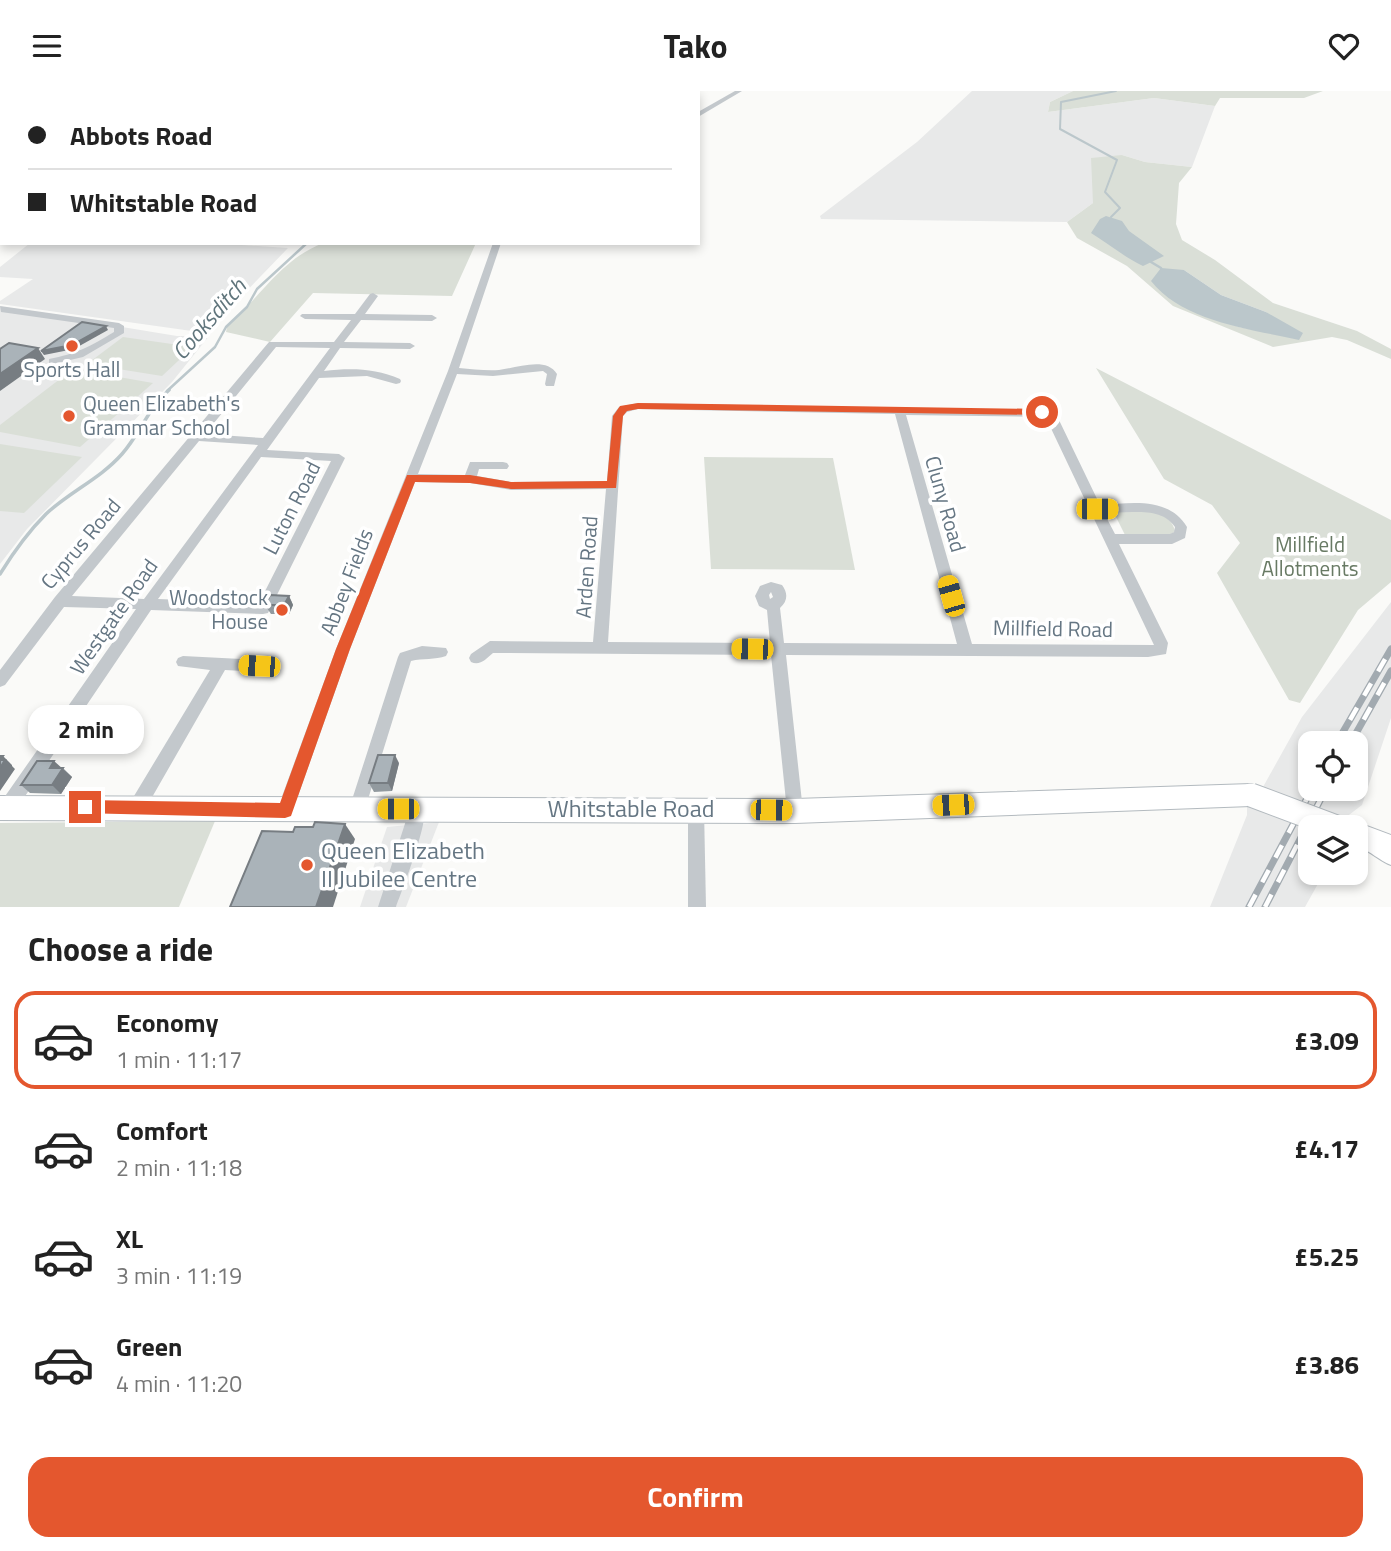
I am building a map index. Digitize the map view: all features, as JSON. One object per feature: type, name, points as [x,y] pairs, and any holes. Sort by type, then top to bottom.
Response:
[{"type":"main road","name":"Whitstable Road","points":[[4,808],[795,811],[1251,795],[1304,815]]},
{"type":"main road","points":[[1368,839],[1387,848]]},
{"type":"street","points":[[700,113],[739,91]]},
{"type":"street","name":"Abbey Fields","points":[[285,810],[343,649],[453,371],[496,245]]},
{"type":"street","name":"Westgate Road","points":[[4,808],[146,606],[373,296]]},
{"type":"street","points":[[1,309],[119,326],[119,333],[87,353],[73,360],[54,361]]},
{"type":"street","points":[[305,316],[432,318]]},
{"type":"street","name":"Cyprus Road","points":[[0,681],[60,601],[273,344],[338,345]]},
{"type":"street","points":[[338,345],[410,346]]},
{"type":"street","points":[[453,371],[504,372],[542,367],[549,369],[552,374],[550,384]]},
{"type":"street","points":[[315,375],[360,372],[394,376]]},
{"type":"street","name":"Arden Road","points":[[600,646],[618,416],[623,408],[638,406],[899,410]]},
{"type":"street","points":[[899,410],[1047,414],[1052,418],[1161,643],[1161,650]]},
{"type":"street","name":"Cluny Road","points":[[899,410],[966,649]]},
{"type":"street","points":[[197,437],[262,448]]},
{"type":"street","name":"Luton Road","points":[[146,606],[263,609],[339,458],[262,448]]},
{"type":"street","points":[[470,479],[474,465],[503,465]]},
{"type":"street","points":[[411,478],[470,479],[511,485],[612,485]]},
{"type":"street","points":[[1097,509],[1158,509],[1173,516],[1181,527],[1180,535],[1172,539],[1112,539]]},
{"type":"street","points":[[60,601],[146,606]]},
{"type":"street","points":[[772,604],[795,811]]},
{"type":"street","name":"Millfield Road","points":[[476,658],[491,647],[1161,650]]},
{"type":"street","points":[[357,809],[405,657],[422,652],[441,652]]},
{"type":"street","points":[[183,662],[259,666]]},
{"type":"street","points":[[137,807],[221,664]]},
{"type":"street","points":[[387,907],[418,808]]},
{"type":"street","points":[[696,809],[697,907]]},
{"type":"shaded area","points":[[972,91],[1073,91],[1050,102],[1048,112],[1154,98],[1215,106],[1192,167],[1145,162],[1122,155],[1093,203],[1067,222],[821,219],[820,216],[917,142]]},
{"type":"shaded area","points":[[1106,216],[1122,221],[1129,231],[1164,256],[1143,266],[1091,233],[1100,219]]},
{"type":"shaded area","name":"Queen Elizabeth's Grammar School","points":[[28,245],[242,245],[288,248],[206,333],[0,304],[0,301],[33,279],[0,277],[0,267]]},
{"type":"shaded area","points":[[1161,268],[1184,270],[1221,295],[1266,312],[1303,333],[1299,340],[1199,315],[1165,295],[1151,281]]},
{"type":"shaded area","name":"Queen Elizabeth's Grammar School","points":[[0,307],[177,336],[209,336],[172,382],[27,529],[0,564]]},
{"type":"shaded area","points":[[1391,602],[1391,718],[1368,787],[1368,731],[1298,731],[1298,800],[1263,787],[1302,717]]},
{"type":"shaded area","points":[[1247,801],[1298,823],[1298,885],[1317,885],[1305,907],[1210,907],[1247,815]]},
{"type":"shaded area","points":[[1300,801],[1363,801],[1349,815],[1337,815]]},
{"type":"shaded area","points":[[439,822],[406,907],[360,907],[387,827]]},
{"type":"green space","points":[[1073,91],[1323,91],[1304,98],[1220,98],[1215,106],[1154,98],[1048,112],[1050,102]]},
{"type":"green space","points":[[1122,155],[1145,162],[1192,167],[1179,183],[1176,224],[1182,240],[1215,260],[1273,303],[1357,331],[1391,349],[1391,359],[1347,340],[1332,337],[1273,347],[1173,306],[1127,266],[1077,238],[1067,222],[1093,203],[1091,158]],"holes":[[[1184,270],[1221,295],[1266,312],[1299,339],[1239,327],[1194,311]]]},
{"type":"green space","points":[[319,245],[475,245],[452,296],[313,293],[270,342],[226,332],[227,327],[272,279],[309,249]]},
{"type":"green space","points":[[123,337],[193,347],[162,376],[87,364]]},
{"type":"green space","name":"Millfield Allotments","points":[[1096,368],[1391,520],[1391,582],[1358,610],[1300,703],[1289,700],[1217,573],[1240,543],[1212,505],[1164,479]]},
{"type":"green space","points":[[73,369],[153,383],[80,447],[0,432],[0,425]]},
{"type":"green space","points":[[0,444],[82,457],[24,513],[0,511]]},
{"type":"green space","points":[[704,457],[833,458],[855,570],[711,569]]},
{"type":"green space","points":[[1113,511],[1158,514],[1166,517],[1175,531],[1170,535],[1126,537]]},
{"type":"green space","points":[[215,821],[179,907],[0,907],[0,823]]},
{"type":"building","points":[[82,322],[106,326],[72,345],[41,351]]},
{"type":"building","points":[[9,343],[38,348],[0,374],[0,349]]},
{"type":"building","points":[[270,595],[289,596],[284,605],[265,605]]},
{"type":"building","points":[[378,755],[395,755],[388,783],[369,783]]},
{"type":"building","points":[[37,761],[54,761],[50,768],[63,768],[52,785],[21,785]]},
{"type":"building","name":"Queen Elizabeth II Jubilee Centre","points":[[315,822],[345,824],[316,907],[230,907],[262,831],[293,832],[295,827],[313,827]]},
{"type":"waterway","points":[[1111,217],[1120,208],[1105,192],[1117,160],[1060,129],[1061,102],[1116,91]]},
{"type":"waterway","name":"Cooksditch","points":[[167,391],[215,347],[226,327],[247,307],[257,289],[305,245]]},
{"type":"waterway","points":[[1151,262],[1161,268]]},
{"type":"waterway","name":"Cooksditch","points":[[0,574],[21,543],[46,514],[104,471],[122,454],[155,405],[169,390]]},
{"type":"railway","points":[[1344,731],[1391,649]]},
{"type":"railway","points":[[1357,731],[1391,671]]},
{"type":"railway","points":[[1249,907],[1306,801]]},
{"type":"railway","points":[[1265,907],[1320,801]]},
{"type":"place","name":"Sports Hall","points":[[72,346]]},
{"type":"place","name":"Queen Elizabeth's Grammar School","points":[[69,416]]},
{"type":"place","name":"Woodstock House","points":[[282,610]]},
{"type":"place","name":"Queen Elizabeth II Jubilee Centre","points":[[307,865]]},
{"type":"route","points":[[85,807],[285,810],[343,649],[411,478],[470,479],[511,485],[612,485],[618,416],[623,408],[638,406],[1042,412]]}]
